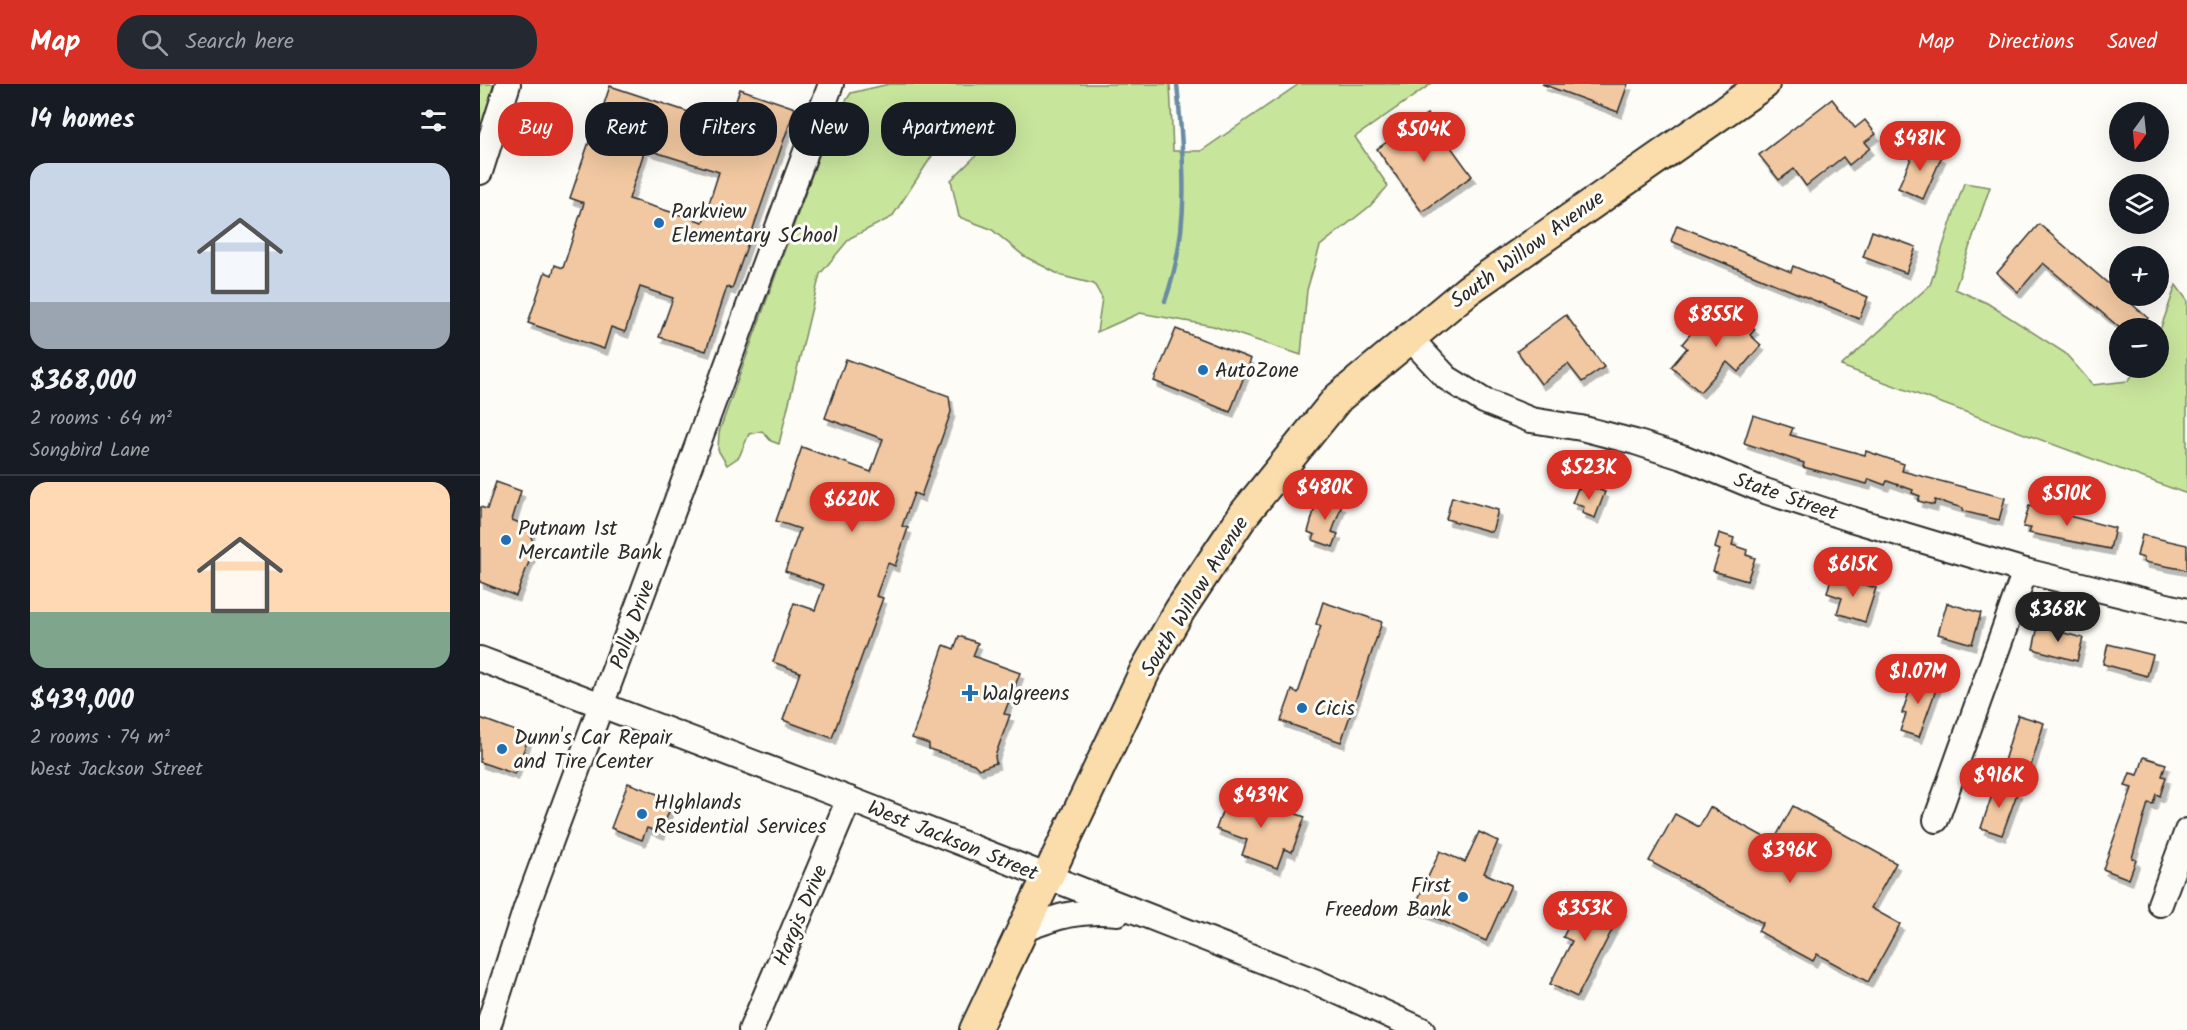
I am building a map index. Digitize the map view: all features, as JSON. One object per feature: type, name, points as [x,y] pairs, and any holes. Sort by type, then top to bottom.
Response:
[{"type":"main road","name":"South Willow Avenue","points":[[975,1030],[1145,671],[1180,610],[1244,514],[1338,398],[1409,337],[1476,284],[1764,84]]},
{"type":"street","points":[[480,172],[508,84]]},
{"type":"street","name":"Polly Drive","points":[[487,1030],[526,908],[831,84]]},
{"type":"street","name":"State Street","points":[[1409,337],[1447,378],[1484,402],[1531,420],[1581,428],[1635,442],[1685,458],[1765,491],[2025,571],[2187,611]]},
{"type":"street","points":[[1936,820],[2025,571]]},
{"type":"street","name":"West Jackson Street","points":[[480,659],[849,799],[1314,981],[1422,1030]]},
{"type":"street","name":"Hargis Drive","points":[[751,1030],[849,799]]},
{"type":"street","points":[[2160,904],[2187,831]]},
{"type":"street","points":[[1022,930],[1063,914],[1088,910],[1144,915]]},
{"type":"green space","points":[[480,84],[495,84],[480,132]]},
{"type":"green space","points":[[889,84],[1170,84],[1173,151],[1201,151],[1299,84],[1431,84],[1355,137],[1388,186],[1370,206],[1320,246],[1307,290],[1301,355],[1213,326],[1140,313],[1097,332],[1102,298],[1094,284],[1062,276],[1024,256],[991,229],[959,217],[951,180],[976,156],[1016,156],[1016,102],[881,102],[881,156],[932,156],[892,217],[850,238],[820,274],[779,444],[771,441],[762,431],[749,434],[739,457],[727,465],[718,450],[719,432],[819,156],[869,156],[869,102],[845,102],[851,93]]},
{"type":"green space","points":[[1964,183],[1990,187],[1955,289],[1987,303],[2065,353],[2093,385],[2128,381],[2130,378],[2169,378],[2169,318],[2164,318],[2176,285],[2187,300],[2187,494],[1841,366],[1930,285]]},
{"type":"building","points":[[1542,84],[1628,84],[1618,112]]},
{"type":"building","name":"Parkview Elementary SChool","points":[[610,86],[658,102],[605,102]]},
{"type":"building","name":"Parkview Elementary SChool","points":[[740,89],[789,106],[789,125],[732,289],[727,287],[706,351],[659,337],[673,298],[640,287],[625,332],[611,327],[604,349],[528,323],[545,272],[552,275],[555,265],[563,268],[584,203],[570,198],[585,154],[585,156],[643,156],[629,199],[703,222],[719,172],[668,156],[668,105],[680,109],[680,156],[777,156],[777,102],[736,102]]},
{"type":"building","points":[[1832,99],[1855,128],[1865,120],[1876,134],[1865,142],[1870,148],[1849,165],[1843,157],[1806,186],[1794,169],[1779,180],[1759,155]]},
{"type":"building","points":[[1427,114],[1472,176],[1422,212],[1377,149]]},
{"type":"building","points":[[1917,145],[1942,156],[1923,199],[1898,188]]},
{"type":"building","points":[[2039,224],[2109,284],[2109,306],[2134,306],[2148,318],[2109,319],[2043,263],[2018,292],[1997,273]]},
{"type":"building","points":[[1677,225],[1791,272],[1793,266],[1868,297],[1859,319],[1671,241]]},
{"type":"building","points":[[1872,231],[1916,247],[1906,273],[1863,257]]},
{"type":"building","points":[[1727,305],[1755,329],[1750,335],[1761,345],[1738,372],[1727,362],[1700,392],[1671,367],[1687,348],[1682,344],[1697,326],[1707,318],[1712,322]]},
{"type":"building","points":[[1566,315],[1604,367],[1582,382],[1568,364],[1541,384],[1517,351]]},
{"type":"building","name":"AutoZone","points":[[1176,329],[1251,359],[1230,412],[1154,381]]},
{"type":"building","points":[[846,359],[949,396],[951,412],[921,496],[914,493],[902,526],[908,528],[895,566],[888,563],[876,596],[883,598],[832,738],[783,720],[800,672],[773,662],[794,603],[815,610],[824,585],[785,571],[800,529],[776,521],[802,447],[871,472],[883,439],[825,418]]},
{"type":"building","points":[[1753,415],[1793,428],[1790,435],[1865,455],[1866,451],[1904,464],[1902,471],[2005,498],[1999,520],[1962,511],[1963,508],[1935,500],[1934,505],[1918,501],[1920,496],[1912,493],[1913,490],[1887,481],[1885,485],[1869,479],[1867,484],[1803,467],[1804,463],[1744,443]]},
{"type":"building","name":"Putnam 1st Mercantile Bank","points":[[496,482],[521,491],[512,520],[533,528],[530,535],[535,546],[516,596],[480,582],[480,507],[487,509]]},
{"type":"building","points":[[1592,487],[1605,492],[1595,518],[1582,513],[1584,507],[1572,503],[1578,488],[1590,493]]},
{"type":"building","points":[[1318,496],[1342,505],[1332,532],[1338,534],[1333,547],[1313,540],[1315,535],[1308,532]]},
{"type":"building","points":[[1452,497],[1498,510],[1492,532],[1446,519]]},
{"type":"building","points":[[2040,500],[2052,504],[2050,511],[2115,528],[2110,549],[2029,533],[2031,528],[2023,527],[2029,506],[2038,508]]},
{"type":"building","points":[[1719,533],[1734,538],[1732,545],[1747,550],[1746,555],[1755,558],[1747,581],[1713,571],[1720,550],[1715,548]]},
{"type":"building","points":[[2142,535],[2187,545],[2187,570],[2144,562],[2144,558],[2137,556]]},
{"type":"building","points":[[1831,578],[1846,582],[1847,579],[1876,588],[1865,622],[1837,613],[1842,598],[1827,593]]},
{"type":"building","points":[[1323,602],[1382,622],[1341,742],[1281,721],[1292,690],[1298,693],[1321,626],[1316,624]]},
{"type":"building","points":[[1947,603],[1981,613],[1972,644],[1938,634]]},
{"type":"building","points":[[2038,626],[2083,638],[2077,661],[2033,649]]},
{"type":"building","name":"Walgreens","points":[[959,636],[978,643],[973,656],[1020,673],[1004,714],[1010,715],[995,756],[996,763],[979,769],[974,764],[929,749],[929,744],[912,738],[944,645],[954,649]]},
{"type":"building","points":[[2108,644],[2153,655],[2147,676],[2103,664]]},
{"type":"building","points":[[1915,675],[1938,684],[1919,737],[1900,731],[1906,714],[1902,713]]},
{"type":"building","points":[[2018,715],[2044,723],[2030,769],[2004,761]]},
{"type":"building","name":"Dunn's Car Repair and Tire Center","points":[[480,718],[529,736],[515,774],[480,762]]},
{"type":"building","points":[[2144,757],[2166,764],[2162,776],[2166,777],[2160,796],[2156,794],[2153,804],[2148,803],[2132,858],[2136,860],[2129,879],[2103,869],[2132,788],[2125,786],[2130,773],[2138,775]]},
{"type":"building","name":"HIghlands Residential Services","points":[[628,783],[673,800],[661,833],[647,828],[642,840],[611,828]]},
{"type":"building","points":[[1996,783],[2018,791],[2002,835],[1981,828]]},
{"type":"building","points":[[1228,795],[1250,803],[1252,798],[1305,817],[1292,852],[1284,849],[1277,868],[1242,855],[1247,840],[1216,829]]},
{"type":"building","points":[[1793,806],[1896,863],[1871,908],[1900,924],[1868,982],[1817,954],[1813,961],[1758,931],[1763,923],[1649,861],[1675,814],[1699,827],[1710,807],[1773,842]]},
{"type":"building","name":"First Freedom Bank","points":[[1479,832],[1498,841],[1484,873],[1511,885],[1486,941],[1414,908],[1440,851],[1465,862]]},
{"type":"building","points":[[1587,890],[1623,909],[1577,997],[1550,984],[1572,941],[1563,937]]},
{"type":"waterway","points":[[1165,301],[1179,248],[1182,221],[1183,166],[1177,84]]},
{"type":"place","name":"Parkview Elementary SChool","points":[[659,223]]},
{"type":"place","name":"AutoZone","points":[[1203,370]]},
{"type":"place","name":"Putnam 1st Mercantile Bank","points":[[506,540]]},
{"type":"place","name":"Walgreens","points":[[970,693]]},
{"type":"place","name":"Cicis","points":[[1302,708]]},
{"type":"place","name":"Dunn's Car Repair and Tire Center","points":[[502,749]]},
{"type":"place","name":"HIghlands Residential Services","points":[[642,814]]},
{"type":"place","name":"First Freedom Bank","points":[[1463,897]]}]
